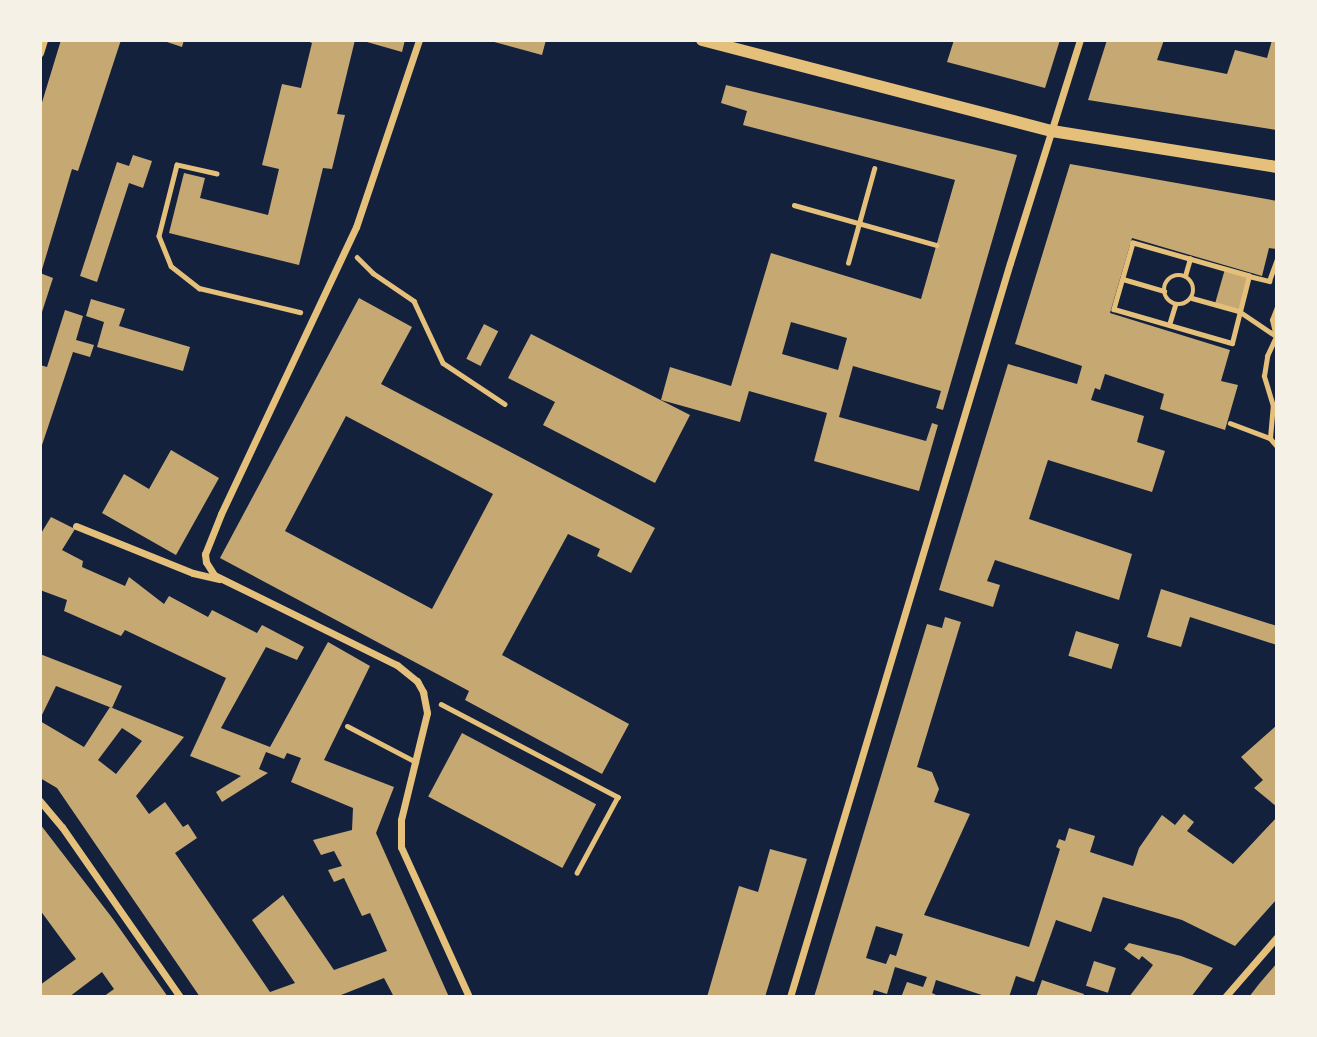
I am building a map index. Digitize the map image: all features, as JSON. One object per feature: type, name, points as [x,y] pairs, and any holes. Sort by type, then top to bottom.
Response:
[{"type":"street","points":[[40,53],[44,40]]},
{"type":"street","points":[[221,579],[206,562],[209,541],[347,247],[419,40]]},
{"type":"street","points":[[702,40],[1052,131],[1277,167]]},
{"type":"street","points":[[790,997],[1080,40]]},
{"type":"street","points":[[76,526],[193,573],[221,579],[409,673],[424,695],[427,713],[401,820],[401,847],[469,997]]},
{"type":"street","points":[[40,801],[62,827],[180,997]]},
{"type":"street","points":[[1225,997],[1277,937]]},
{"type":"lane","points":[[347,726],[416,762]]},
{"type":"path","points":[[216,174],[177,165],[159,236],[171,266],[199,288],[314,315]]},
{"type":"path","points":[[848,262],[874,169]]},
{"type":"path","points":[[794,205],[936,245]]},
{"type":"path","points":[[1249,276],[1231,343],[1114,309],[1133,243],[1269,281],[1277,259]]},
{"type":"path","points":[[347,247],[373,273],[414,301],[443,363],[505,404]]},
{"type":"path","points":[[1185,276],[1190,259]]},
{"type":"path","points":[[1185,276],[1194,288],[1192,298],[1188,303],[1175,305],[1165,297],[1164,291],[1169,279],[1185,276]]},
{"type":"path","points":[[1123,279],[1164,291]]},
{"type":"path","points":[[1192,298],[1239,311],[1276,337]]},
{"type":"path","points":[[1169,325],[1175,305]]},
{"type":"path","points":[[1270,438],[1273,405],[1265,376],[1267,356],[1276,337],[1272,320],[1277,307]]},
{"type":"path","points":[[1230,423],[1270,438],[1277,446]]},
{"type":"path","points":[[424,695],[618,797],[577,873]]},
{"type":"building","points":[[61,40],[121,40],[78,171],[72,169],[41,273],[40,109]]},
{"type":"building","points":[[161,40],[184,40],[182,47]]},
{"type":"building","points":[[305,40],[355,40],[337,114],[345,115],[332,169],[323,168],[299,265],[169,233],[184,173],[205,178],[200,198],[268,215],[279,169],[262,165],[282,84],[301,88],[312,43]]},
{"type":"building","points":[[360,40],[405,40],[402,52]]},
{"type":"building","points":[[487,40],[546,40],[542,55]]},
{"type":"building","points":[[954,40],[1060,40],[1045,88],[947,62]]},
{"type":"building","points":[[1107,40],[1164,40],[1157,60],[1227,74],[1235,50],[1267,58],[1272,40],[1277,40],[1277,130],[1088,100]]},
{"type":"building","points":[[726,85],[1017,155],[943,410],[936,408],[941,391],[853,366],[839,417],[926,441],[932,423],[938,425],[919,491],[814,461],[827,413],[749,391],[740,422],[661,400],[670,367],[731,386],[771,253],[921,299],[955,180],[743,125],[747,111],[721,103]],"holes":[[[791,322],[847,338],[838,370],[782,354]]]},
{"type":"building","points":[[133,155],[152,161],[143,188],[129,183],[97,282],[80,276],[117,162],[129,166]]},
{"type":"building","points":[[1070,164],[1277,201],[1277,249],[1269,248],[1262,276],[1132,238],[1110,313],[1230,350],[1221,381],[1238,385],[1225,430],[1160,409],[1164,394],[1105,374],[1100,390],[1095,388],[1091,400],[1144,416],[1137,442],[1165,451],[1152,492],[1048,460],[1029,519],[1132,554],[1119,600],[995,560],[987,581],[1000,585],[993,607],[939,590],[1008,364],[1077,384],[1082,366],[1015,344]]},
{"type":"building","points":[[1225,269],[1249,276],[1239,310],[1215,304]]},
{"type":"building","points":[[40,273],[53,278],[41,315],[40,315]]},
{"type":"building","points":[[359,298],[412,327],[381,384],[655,528],[631,573],[597,556],[600,549],[568,534],[502,655],[629,724],[602,774],[465,700],[469,691],[220,558]],"holes":[[[346,416],[493,494],[432,609],[285,531]]]},
{"type":"building","points":[[91,299],[125,309],[119,326],[190,347],[183,371],[97,347],[104,322],[86,316]]},
{"type":"building","points":[[65,310],[83,316],[76,340],[94,345],[90,357],[73,352],[40,451],[40,365],[47,367]]},
{"type":"building","points":[[484,324],[498,331],[481,366],[466,359]]},
{"type":"building","points":[[531,334],[690,415],[655,483],[543,425],[555,402],[508,378]]},
{"type":"building","points":[[171,450],[219,478],[176,555],[102,513],[124,474],[149,489]]},
{"type":"building","points":[[51,517],[75,529],[62,550],[83,561],[82,567],[125,586],[129,577],[164,604],[169,596],[208,617],[212,610],[257,633],[262,625],[304,647],[297,660],[266,647],[221,728],[270,747],[328,642],[370,666],[324,760],[394,787],[376,833],[449,997],[394,997],[384,978],[336,997],[200,997],[57,788],[40,778],[40,721],[84,747],[110,707],[184,737],[136,796],[149,814],[165,802],[183,827],[188,824],[197,838],[175,853],[270,992],[295,983],[252,920],[283,895],[334,970],[387,951],[370,913],[362,916],[344,878],[334,882],[328,870],[342,866],[334,851],[321,855],[313,840],[352,830],[353,808],[291,782],[301,758],[287,753],[284,759],[266,752],[259,769],[268,773],[222,802],[216,792],[241,776],[190,756],[226,678],[125,630],[121,636],[64,611],[67,600],[40,590],[40,535]],"holes":[[[122,728],[142,741],[116,774],[98,760]]]},
{"type":"building","points":[[1161,589],[1277,626],[1277,645],[1190,617],[1181,647],[1147,637]]},
{"type":"building","points":[[945,617],[961,622],[917,767],[932,772],[939,789],[934,802],[970,814],[924,915],[1029,947],[1060,849],[1056,847],[1059,839],[1065,841],[1069,828],[1095,836],[1090,852],[1133,866],[1139,848],[1162,815],[1175,825],[1184,814],[1194,822],[1187,831],[1233,864],[1277,817],[1277,899],[1235,946],[1182,920],[1103,897],[1091,932],[1056,920],[1034,982],[1016,976],[1009,997],[988,997],[936,980],[932,993],[940,997],[907,997],[902,995],[907,982],[923,987],[927,977],[895,967],[887,994],[874,990],[872,997],[814,997],[927,624],[942,628]],"holes":[[[876,926],[903,934],[896,956],[890,954],[886,964],[866,958]]]},
{"type":"building","points":[[1076,631],[1119,644],[1111,669],[1068,656]]},
{"type":"building","points":[[40,654],[122,686],[112,708],[56,686],[40,719]]},
{"type":"building","points":[[1277,725],[1277,807],[1254,788],[1263,780],[1241,757]]},
{"type":"building","points":[[462,733],[596,804],[562,868],[428,797]]},
{"type":"building","points":[[40,824],[113,919],[168,997],[103,997],[114,989],[102,972],[69,997],[40,997],[40,985],[76,959],[40,910]]},
{"type":"building","points":[[770,849],[807,859],[765,997],[707,997],[739,886],[758,892]]},
{"type":"building","points":[[1129,943],[1181,956],[1213,968],[1191,997],[1129,997],[1153,965],[1142,956],[1139,960],[1124,949]]},
{"type":"building","points":[[1094,961],[1116,968],[1108,993],[1086,986]]},
{"type":"building","points":[[1277,963],[1277,997],[1249,997],[1259,984]]},
{"type":"building","points":[[1042,980],[1084,994],[1083,997],[1036,997]]}]
